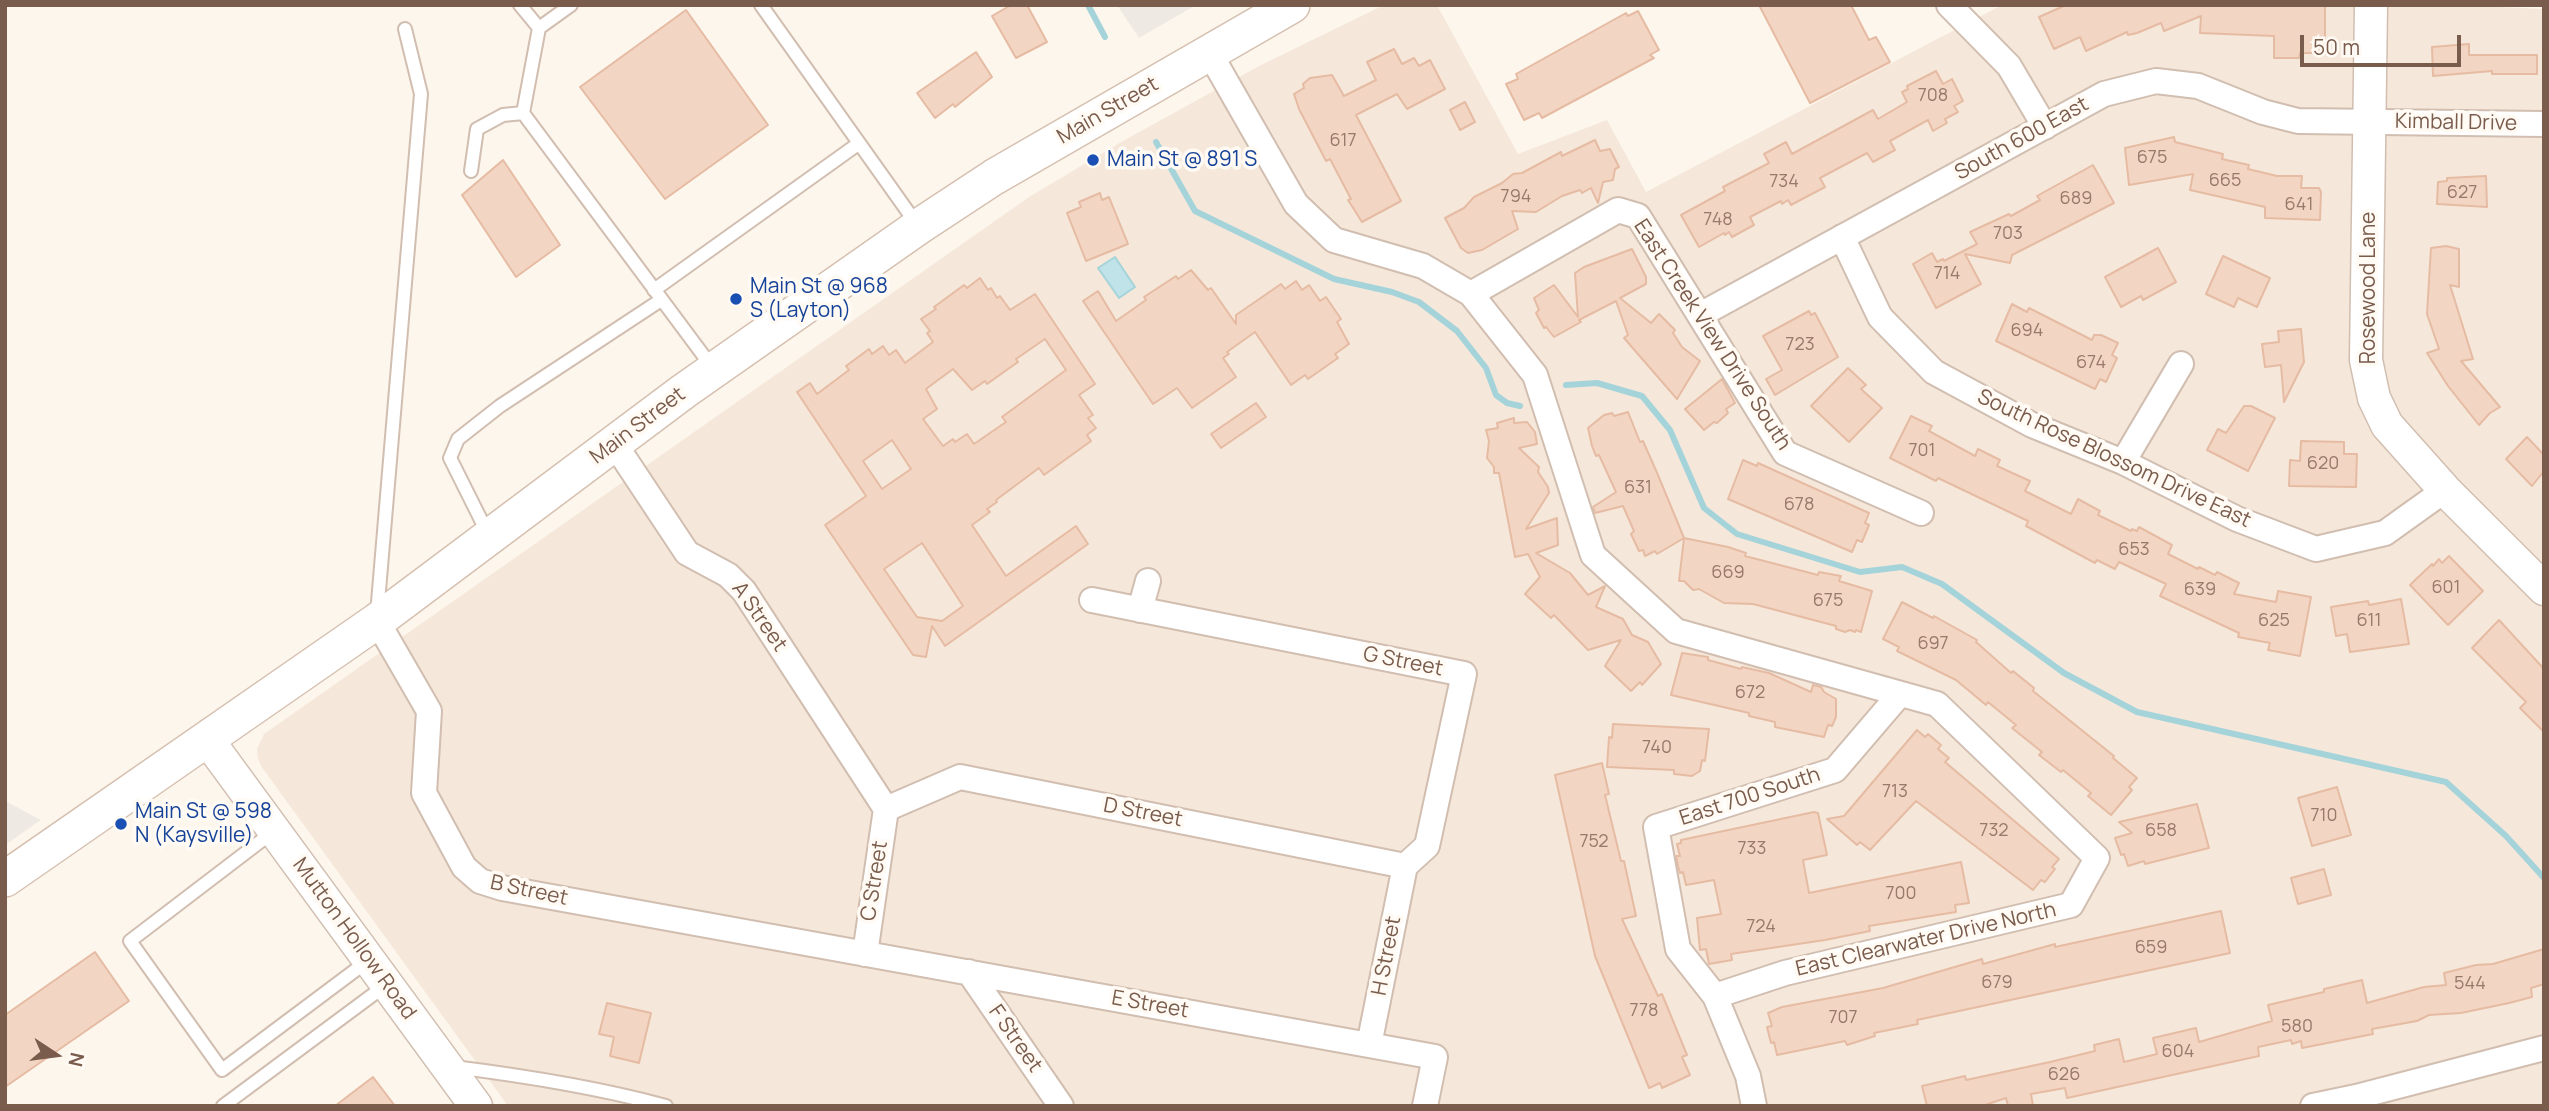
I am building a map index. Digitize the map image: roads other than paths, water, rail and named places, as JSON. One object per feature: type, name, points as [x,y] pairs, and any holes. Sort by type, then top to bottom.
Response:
[{"type":"main road","name":"Main Street","points":[[5,879],[377,621],[614,443],[918,227],[994,177],[1209,52],[1276,9]]},
{"type":"street","points":[[1949,5],[2009,66],[2045,127]]},
{"type":"street","name":"Rosewood Lane","points":[[2371,5],[2366,360],[2374,398],[2387,425],[2445,490],[2544,589]]},
{"type":"street","points":[[1209,52],[1296,204],[1334,240],[1423,266],[1471,294]]},
{"type":"street","name":"South 600 East","points":[[1700,315],[2104,94],[2156,81],[2198,86],[2263,111],[2298,121],[2369,122]]},
{"type":"street","name":"Kimball Drive","points":[[2369,122],[2544,124]]},
{"type":"street","name":"East Creek View Drive South","points":[[1471,294],[1618,210],[1638,216],[1785,453],[1921,513]]},
{"type":"street","name":"South Rose Blossom Drive East","points":[[1842,237],[1880,317],[1934,372],[2032,425],[2123,462],[2237,520],[2316,549],[2385,533],[2445,490]]},
{"type":"street","name":"East Clearwater Drive North","points":[[1471,294],[1535,375],[1593,555],[1676,631],[1937,704],[2097,858],[2071,905],[1785,973],[1715,996]]},
{"type":"street","points":[[2123,462],[2181,364]]},
{"type":"street","name":"A Street","points":[[614,443],[687,553],[729,575],[744,591],[886,809]]},
{"type":"street","points":[[1140,610],[1148,581]]},
{"type":"street","name":"G Street","points":[[1092,600],[1464,674],[1427,846],[1405,866]]},
{"type":"street","name":"B Street","points":[[377,621],[429,711],[424,793],[464,867],[480,881],[502,888],[864,954]]},
{"type":"street","name":"East 700 South","points":[[1754,1106],[1748,1076],[1715,996],[1678,949],[1656,827],[1835,770],[1900,694]]},
{"type":"street","name":"Mutton Hollow Road","points":[[207,739],[476,1106]]},
{"type":"street","name":"D Street","points":[[886,809],[960,777],[1405,866]]},
{"type":"street","name":"C Street","points":[[864,954],[886,809]]},
{"type":"street","name":"H Street","points":[[1369,1045],[1405,866]]},
{"type":"street","name":"E Street","points":[[864,954],[1435,1057],[1425,1106]]},
{"type":"street","name":"F Street","points":[[969,972],[1061,1106]]},
{"type":"street","points":[[2313,1106],[2357,1102],[2544,1048]]},
{"type":"lane","points":[[520,5],[539,28]]},
{"type":"lane","points":[[571,5],[539,28],[523,113],[714,371]]},
{"type":"lane","points":[[761,5],[918,227]]},
{"type":"lane","points":[[377,621],[421,94],[405,29]]},
{"type":"lane","points":[[471,171],[477,129],[503,115],[523,113]]},
{"type":"lane","points":[[489,537],[450,458],[458,439],[500,406],[658,295],[858,144]]},
{"type":"lane","points":[[274,831],[130,941],[222,1070],[378,972]]},
{"type":"lane","points":[[223,1106],[378,972]]},
{"type":"lane","points":[[447,1066],[542,1078],[610,1091],[666,1106]]},
{"type":"water","points":[[1115,257],[1135,287],[1119,298],[1098,268]]},
{"type":"waterway","points":[[1088,5],[1105,37]]},
{"type":"waterway","points":[[1156,142],[1195,211],[1334,279],[1392,292],[1419,302],[1457,331],[1486,368],[1496,395],[1507,403],[1520,406]]},
{"type":"waterway","points":[[1566,385],[1597,383],[1642,396],[1670,430],[1704,508],[1737,534],[1860,572],[1902,567],[1942,584],[2064,673],[2137,712],[2446,782],[2506,836],[2544,878]]},
{"type":"place","name":"Main St @ 891 S","points":[[1093,160]]},
{"type":"place","name":"Main St @ 968 S (Layton)","points":[[736,299]]},
{"type":"place","name":"Main St @ 598 N (Kaysville)","points":[[121,824]]}]
